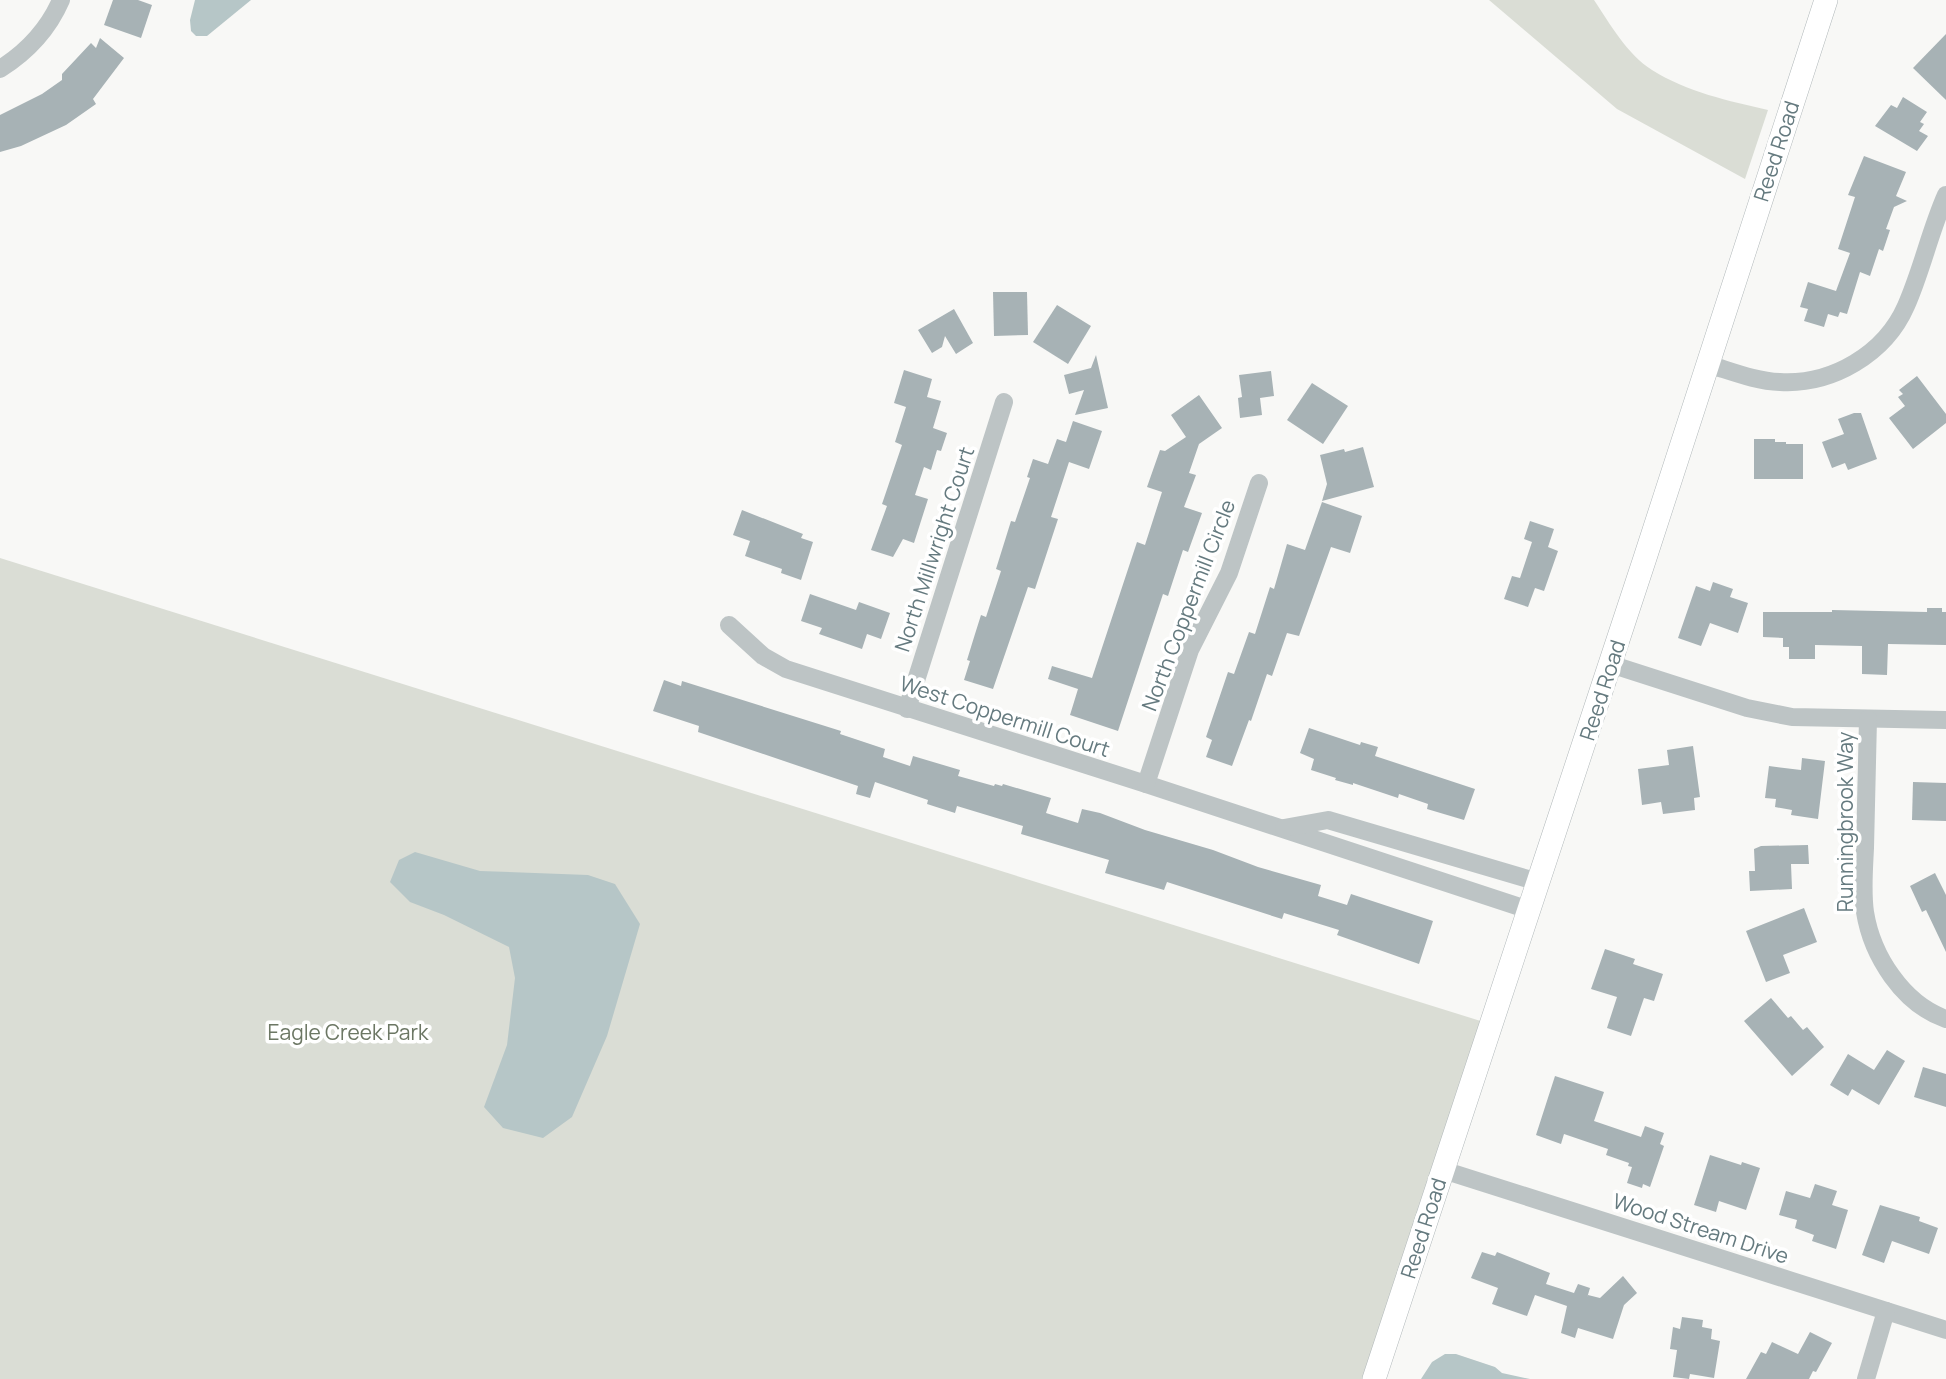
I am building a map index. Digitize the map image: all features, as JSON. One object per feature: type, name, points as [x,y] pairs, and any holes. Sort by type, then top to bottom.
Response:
[{"type":"main road","name":"Reed Road","points":[[1374,1379],[1826,0]]},
{"type":"street","points":[[0,69],[16,59],[36,40],[61,0]]},
{"type":"street","points":[[1707,364],[1747,376],[1782,382],[1825,377],[1858,361],[1885,339],[1905,310],[1946,195]]},
{"type":"street","name":"North Millwright Court","points":[[907,709],[1004,402]]},
{"type":"street","name":"North Coppermill Circle","points":[[1146,784],[1190,650],[1229,573],[1259,483]]},
{"type":"street","name":"West Coppermill Court","points":[[729,625],[763,656],[786,669],[1529,910]]},
{"type":"street","points":[[1610,664],[1747,708],[1792,717],[1946,720]]},
{"type":"street","name":"Runningbrook Way","points":[[1868,719],[1864,893],[1869,928],[1882,961],[1898,982],[1930,1012],[1946,1018]]},
{"type":"street","name":"West Coppermill Court","points":[[1281,829],[1328,820],[1538,882]]},
{"type":"street","name":"Wood Stream Drive","points":[[1443,1170],[1946,1330]]},
{"type":"street","points":[[1866,1379],[1886,1311]]},
{"type":"green space","points":[[1489,0],[1594,0],[1627,47],[1652,70],[1694,90],[1768,110],[1745,179],[1617,109]]},
{"type":"green space","name":"Eagle Creek Park","points":[[0,558],[1487,1023],[1370,1379],[0,1379]]},
{"type":"shaded area","points":[[195,0],[251,0],[207,36],[196,36],[191,31],[190,20]]},
{"type":"shaded area","points":[[415,852],[480,871],[588,875],[615,884],[640,924],[607,1036],[572,1117],[543,1138],[503,1128],[484,1107],[507,1045],[515,978],[509,947],[444,915],[410,902],[390,882],[399,860]]},
{"type":"shaded area","points":[[1445,1354],[1456,1354],[1495,1367],[1502,1373],[1530,1379],[1421,1379],[1432,1362]]},
{"type":"building","points":[[113,0],[138,0],[152,5],[141,38],[104,25]]},
{"type":"building","points":[[1946,34],[1946,100],[1913,68]]},
{"type":"building","points":[[100,38],[124,58],[93,99],[96,104],[66,125],[21,146],[0,152],[0,115],[42,94],[62,80],[62,74],[91,43],[96,48]]},
{"type":"building","points":[[1903,97],[1927,112],[1920,122],[1924,124],[1919,131],[1928,136],[1917,151],[1875,126],[1891,105],[1897,108]]},
{"type":"building","points":[[1864,156],[1906,172],[1896,196],[1907,201],[1894,207],[1886,229],[1890,230],[1883,251],[1879,249],[1870,276],[1860,272],[1847,314],[1840,312],[1838,317],[1828,314],[1824,327],[1804,321],[1808,309],[1800,307],[1808,282],[1836,291],[1850,253],[1838,249],[1855,197],[1848,195]]},
{"type":"building","points":[[993,292],[1027,292],[1028,335],[994,336]]},
{"type":"building","points":[[1057,305],[1091,326],[1068,364],[1033,342]]},
{"type":"building","points":[[954,309],[973,343],[956,354],[945,336],[942,347],[932,353],[918,330]]},
{"type":"building","points":[[1096,355],[1108,408],[1075,415],[1084,390],[1069,394],[1064,375],[1091,368]]},
{"type":"building","points":[[904,370],[932,379],[927,397],[941,401],[933,428],[947,433],[941,451],[937,450],[931,470],[924,467],[915,495],[928,499],[914,543],[903,539],[893,557],[871,550],[887,506],[882,504],[902,445],[895,442],[906,407],[894,403]]},
{"type":"building","points":[[1271,371],[1274,396],[1260,398],[1262,415],[1240,418],[1238,398],[1242,397],[1239,375]]},
{"type":"building","points":[[1917,376],[1946,414],[1946,423],[1913,449],[1889,418],[1905,406],[1898,397],[1903,394],[1899,390]]},
{"type":"building","points":[[1312,383],[1348,406],[1323,444],[1287,420]]},
{"type":"building","points":[[1199,395],[1222,428],[1199,444],[1189,473],[1196,475],[1184,507],[1202,513],[1188,552],[1183,550],[1168,596],[1163,594],[1118,731],[1070,715],[1078,689],[1048,679],[1052,666],[1092,678],[1137,542],[1145,545],[1162,492],[1147,487],[1160,450],[1165,451],[1186,437],[1171,415]]},
{"type":"building","points":[[1861,413],[1877,459],[1848,470],[1845,463],[1832,468],[1822,442],[1844,434],[1838,419]]},
{"type":"building","points":[[1073,421],[1102,431],[1089,469],[1069,462],[1051,517],[1058,519],[1035,589],[1028,587],[993,689],[964,680],[975,634],[981,615],[986,617],[1001,571],[996,569],[1011,521],[1015,522],[1030,478],[1027,477],[1033,459],[1048,464],[1057,439],[1066,442]]},
{"type":"building","points":[[1754,439],[1775,439],[1775,442],[1786,444],[1803,444],[1803,479],[1754,479]]},
{"type":"building","points":[[1363,447],[1374,487],[1322,501],[1327,484],[1320,455]]},
{"type":"building","points":[[1322,502],[1362,516],[1350,553],[1331,547],[1299,636],[1287,633],[1272,676],[1267,674],[1232,766],[1206,757],[1212,740],[1206,737],[1228,672],[1234,674],[1249,632],[1255,634],[1270,587],[1274,589],[1287,544],[1305,550]]},
{"type":"building","points":[[742,510],[803,534],[801,538],[813,542],[801,580],[781,573],[782,569],[745,556],[750,541],[733,535]]},
{"type":"building","points":[[1530,521],[1554,529],[1548,547],[1558,551],[1544,591],[1535,588],[1528,607],[1504,599],[1512,576],[1520,578],[1532,542],[1524,539]]},
{"type":"building","points":[[1713,582],[1733,589],[1730,597],[1748,603],[1738,633],[1710,623],[1701,646],[1678,638],[1696,586],[1710,591]]},
{"type":"building","points":[[810,594],[856,610],[859,602],[890,613],[881,639],[867,634],[862,649],[819,634],[822,628],[801,621]]},
{"type":"building","points":[[1927,608],[1942,608],[1942,612],[1946,612],[1946,645],[1888,644],[1887,675],[1862,674],[1862,646],[1815,645],[1815,659],[1789,659],[1789,647],[1783,647],[1783,638],[1763,637],[1763,612],[1927,612]]},
{"type":"building","points":[[664,680],[681,686],[682,681],[841,731],[840,734],[885,749],[883,757],[910,766],[913,756],[960,770],[958,776],[994,786],[1003,784],[1051,798],[1046,813],[1078,823],[1082,809],[1100,813],[1258,867],[1321,885],[1318,896],[1347,905],[1351,894],[1433,921],[1419,964],[1337,935],[1339,930],[1284,913],[1282,919],[1167,882],[1164,890],[1105,873],[1109,860],[1021,834],[1023,826],[957,806],[955,813],[927,804],[928,800],[875,782],[870,798],[856,794],[858,786],[698,732],[699,726],[653,711]]},
{"type":"building","points":[[1309,728],[1360,745],[1361,742],[1378,747],[1375,756],[1475,789],[1464,820],[1427,809],[1428,804],[1399,794],[1398,798],[1335,780],[1336,778],[1311,770],[1314,759],[1300,753]]},
{"type":"building","points":[[1693,746],[1700,797],[1694,798],[1695,810],[1663,814],[1661,802],[1642,805],[1638,769],[1669,765],[1667,750]]},
{"type":"building","points":[[1802,758],[1825,761],[1818,819],[1791,815],[1792,810],[1775,807],[1776,799],[1765,798],[1769,766],[1801,770]]},
{"type":"building","points":[[1913,782],[1946,783],[1946,821],[1912,820]]},
{"type":"building","points":[[1808,845],[1809,864],[1791,864],[1792,889],[1750,891],[1749,871],[1755,871],[1754,849],[1761,846]]},
{"type":"building","points":[[1935,873],[1946,895],[1946,952],[1926,910],[1922,912],[1910,886]]},
{"type":"building","points":[[1804,908],[1817,942],[1783,955],[1790,973],[1766,982],[1746,931]]},
{"type":"building","points":[[1605,949],[1635,959],[1633,964],[1663,974],[1654,1001],[1644,998],[1631,1036],[1607,1028],[1617,997],[1591,989]]},
{"type":"building","points":[[1771,998],[1788,1018],[1791,1016],[1803,1030],[1807,1027],[1824,1047],[1792,1076],[1744,1021]]},
{"type":"building","points":[[1887,1050],[1905,1061],[1879,1105],[1852,1089],[1848,1096],[1830,1085],[1848,1054],[1874,1070]]},
{"type":"building","points":[[1923,1067],[1946,1074],[1946,1107],[1914,1097]]},
{"type":"building","points":[[1555,1076],[1604,1092],[1594,1121],[1641,1137],[1645,1126],[1664,1133],[1660,1144],[1664,1146],[1650,1187],[1643,1184],[1642,1188],[1627,1183],[1632,1167],[1628,1166],[1629,1163],[1606,1155],[1608,1149],[1564,1134],[1561,1144],[1536,1135]]},
{"type":"building","points":[[1710,1155],[1760,1168],[1746,1210],[1719,1201],[1716,1212],[1694,1205]]},
{"type":"building","points":[[1815,1184],[1837,1191],[1832,1205],[1848,1210],[1836,1249],[1812,1241],[1814,1235],[1795,1228],[1797,1220],[1779,1215],[1786,1191],[1810,1198]]},
{"type":"building","points":[[1880,1205],[1920,1217],[1919,1221],[1938,1228],[1929,1254],[1892,1241],[1884,1263],[1862,1255]]},
{"type":"building","points":[[1482,1252],[1495,1256],[1497,1252],[1550,1273],[1546,1284],[1574,1293],[1578,1284],[1590,1288],[1587,1298],[1588,1295],[1600,1298],[1623,1276],[1637,1293],[1624,1305],[1613,1339],[1578,1328],[1575,1338],[1561,1333],[1567,1306],[1535,1295],[1527,1316],[1492,1304],[1498,1288],[1471,1278]]},
{"type":"building","points":[[1682,1317],[1703,1320],[1702,1327],[1712,1329],[1711,1339],[1720,1341],[1714,1378],[1690,1374],[1689,1379],[1673,1377],[1677,1350],[1670,1349],[1673,1327],[1680,1329]]},
{"type":"building","points":[[1810,1332],[1832,1343],[1816,1372],[1813,1371],[1809,1379],[1746,1379],[1761,1352],[1766,1354],[1772,1342],[1798,1354]]}]
